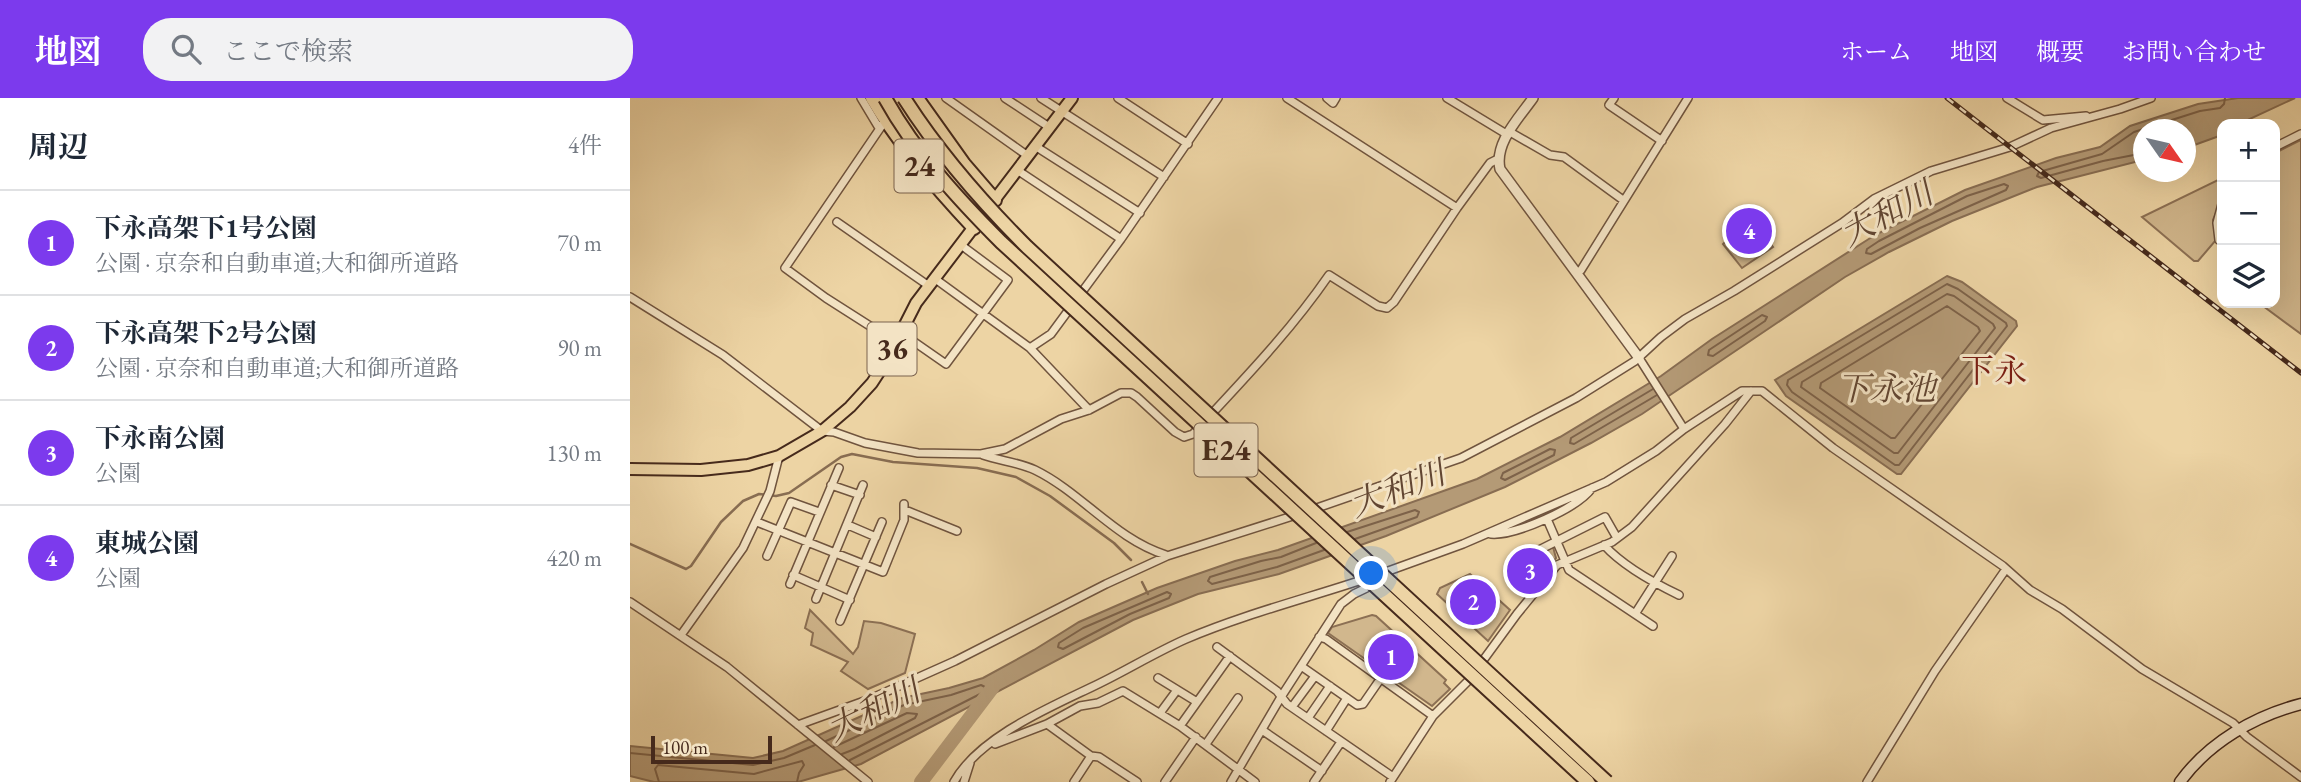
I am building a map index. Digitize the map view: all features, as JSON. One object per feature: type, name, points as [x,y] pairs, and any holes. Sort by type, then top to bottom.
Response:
[{"type":"highway","name":"24","points":[[872,98],[882,124],[974,228]]},
{"type":"highway","name":"E24","points":[[885,98],[921,152],[1001,242],[1588,782]]},
{"type":"highway","name":"E24","points":[[904,98],[957,172],[1027,247],[1606,782]]},
{"type":"highway","name":"24","points":[[917,98],[964,164],[995,200]]},
{"type":"main road","name":"36","points":[[630,469],[724,469],[748,465],[779,456],[822,431],[872,383],[931,282],[1072,98]]},
{"type":"main road","points":[[2180,782],[2209,751],[2239,730],[2269,715],[2301,704]]},
{"type":"street","points":[[861,98],[882,124],[785,268],[826,299],[946,364],[1008,281],[961,245]]},
{"type":"street","points":[[946,98],[1028,156]]},
{"type":"street","points":[[1005,98],[1049,127]]},
{"type":"street","points":[[1041,98],[1164,177]]},
{"type":"street","points":[[1118,98],[1188,144]]},
{"type":"street","points":[[1030,348],[1051,334],[1121,239],[1218,98]]},
{"type":"street","points":[[1287,98],[1457,208]]},
{"type":"street","points":[[1327,98],[1333,103],[1336,98]]},
{"type":"street","points":[[1447,98],[1509,134],[1550,155],[1564,158],[1623,200]]},
{"type":"street","points":[[1533,98],[1501,147],[1498,159],[1500,169],[1640,360],[1682,427]]},
{"type":"street","points":[[1614,98],[1609,105],[1662,141]]},
{"type":"street","points":[[1576,273],[1581,271],[1688,98]]},
{"type":"street","points":[[2007,98],[2043,120],[2080,115],[2090,117]]},
{"type":"street","points":[[800,726],[870,699],[955,661],[1167,556],[1361,494],[1461,458],[1576,398],[1640,360],[1685,319],[1831,230],[1874,199],[1931,171],[2010,147],[2051,128],[2151,98]]},
{"type":"street","points":[[2280,144],[2301,134]]},
{"type":"street","points":[[1035,146],[1140,212]]},
{"type":"street","points":[[630,297],[723,355],[822,431],[834,432],[865,443],[918,453],[981,454],[1005,449],[1061,419],[1089,410],[1121,393],[1131,393],[1184,437],[1193,433],[1295,323],[1329,275],[1378,306],[1387,308],[1394,303],[1457,208],[1490,163],[1498,159]]},
{"type":"street","points":[[1017,170],[1121,239]]},
{"type":"street","points":[[836,222],[985,315],[1030,348],[1089,410]]},
{"type":"street","points":[[954,782],[961,768],[990,744],[1041,710],[1187,638],[1397,569],[1606,482],[1656,451],[1682,427],[1742,391],[1762,391],[1833,448],[2006,569],[2030,590],[2062,609],[2142,669],[2223,717],[2301,776]]},
{"type":"street","points":[[1217,647],[1277,691],[1292,708],[1391,780],[1433,716],[1468,681],[1557,565],[1604,545],[1632,527],[1725,424],[1751,391]]},
{"type":"street","points":[[981,454],[1035,470],[1124,534],[1152,551],[1167,556]]},
{"type":"street","points":[[681,635],[743,548],[765,502],[778,467],[779,456]]},
{"type":"street","points":[[790,584],[839,468]]},
{"type":"street","points":[[831,485],[860,495]]},
{"type":"street","points":[[816,598],[863,485]]},
{"type":"street","points":[[1488,533],[1504,533],[1547,519],[1584,498],[1592,487]]},
{"type":"street","points":[[767,556],[791,502],[819,512]]},
{"type":"street","points":[[757,522],[883,572],[904,520],[905,507],[957,531]]},
{"type":"street","points":[[1513,563],[1605,517],[1617,538]]},
{"type":"street","points":[[1547,519],[1569,570],[1653,626]]},
{"type":"street","points":[[840,621],[882,522]]},
{"type":"street","points":[[848,524],[876,537]]},
{"type":"street","points":[[1604,545],[1612,554],[1679,595]]},
{"type":"street","points":[[1635,614],[1672,556]]},
{"type":"street","points":[[1231,782],[1281,697],[1341,604],[1354,594],[1387,580],[1397,569]]},
{"type":"street","points":[[1867,782],[1935,671],[2006,569]]},
{"type":"street","points":[[793,575],[850,600]]},
{"type":"street","points":[[630,602],[727,667],[868,782]]},
{"type":"street","points":[[1319,637],[1326,639],[1433,716]]},
{"type":"street","points":[[1180,726],[1230,656]]},
{"type":"street","points":[[1301,666],[1357,705],[1363,704],[1381,678]]},
{"type":"street","points":[[1292,708],[1315,676]]},
{"type":"street","points":[[1158,678],[1197,702]]},
{"type":"street","points":[[1308,718],[1330,686]]},
{"type":"street","points":[[1160,713],[1177,690]]},
{"type":"street","points":[[990,744],[1047,724],[1080,706],[1098,704],[1123,691],[1196,737],[1255,782]]},
{"type":"street","points":[[1206,744],[1238,698]]},
{"type":"street","points":[[1326,731],[1347,698]]},
{"type":"street","points":[[1047,724],[1091,756],[1099,757],[1137,782]]},
{"type":"street","points":[[1262,730],[1322,771]]},
{"type":"street","points":[[1165,782],[1196,737]]},
{"type":"street","points":[[1314,782],[1341,742]]},
{"type":"street","points":[[1074,782],[1091,756]]},
{"type":"street","points":[[964,782],[971,760]]},
{"type":"shaded area","points":[[2301,140],[2301,334],[2266,308],[2280,308],[2280,150]]},
{"type":"shaded area","points":[[2217,180],[2217,211],[2213,220],[2216,240],[2198,261],[2194,261],[2142,217]]},
{"type":"shaded area","points":[[1750,218],[1773,247],[1742,268],[1723,244]]},
{"type":"shaded area","points":[[1553,547],[1556,558],[1532,589],[1515,577],[1513,566]]},
{"type":"shaded area","points":[[1470,574],[1510,610],[1488,641],[1437,594],[1440,588]]},
{"type":"shaded area","points":[[810,610],[853,654],[858,647],[864,621],[881,623],[915,634],[905,673],[868,689],[841,671],[848,662],[811,645],[813,633],[805,628]]},
{"type":"shaded area","points":[[1372,615],[1446,680],[1444,683],[1450,689],[1432,706],[1328,633],[1332,627]]},
{"type":"water","points":[[2238,98],[2295,98],[2250,119],[2217,119],[2217,137],[2196,144],[2196,119],[2152,119],[2198,104]]},
{"type":"water","points":[[2133,125],[2133,163],[2037,187],[1952,221],[1889,252],[1845,277],[1642,414],[1505,487],[1386,536],[1279,574],[1198,594],[1133,620],[861,764],[798,782],[654,782],[630,776],[630,746],[753,758],[783,751],[902,698],[983,678],[1079,622],[1157,588],[1235,561],[1278,550],[1477,479],[1560,437],[1661,376],[1712,339],[1875,235],[1965,190],[2056,158],[2100,147]]},
{"type":"water","name":"下永池","points":[[1947,276],[1962,282],[2016,321],[2017,326],[1901,474],[1897,474],[1786,396],[1775,380]]},
{"type":"waterway","points":[[630,544],[686,569],[691,566],[721,522],[743,501],[759,494],[776,496],[789,493],[841,457],[852,454],[893,462],[977,468],[1016,477],[1050,496],[1114,543],[1131,560]]},
{"type":"waterway","points":[[1142,582],[1148,594]]},
{"type":"waterway","points":[[921,782],[993,687]]},
{"type":"railway","points":[[1947,98],[2301,373]]},
{"type":"place","name":"東城公園","points":[[1749,231]]},
{"type":"place","name":"下永南公園","points":[[1530,571]]},
{"type":"place","name":"下永高架下2号公園","points":[[1473,602]]},
{"type":"place","name":"下永高架下1号公園","points":[[1391,657]]},
{"type":"district","name":"下永","points":[[1994,370]]},
{"type":"water label","name":"大和川","points":[[1886,213]]},
{"type":"water label","name":"大和川","points":[[1397,488]]},
{"type":"water label","name":"大和川","points":[[873,709]]}]
